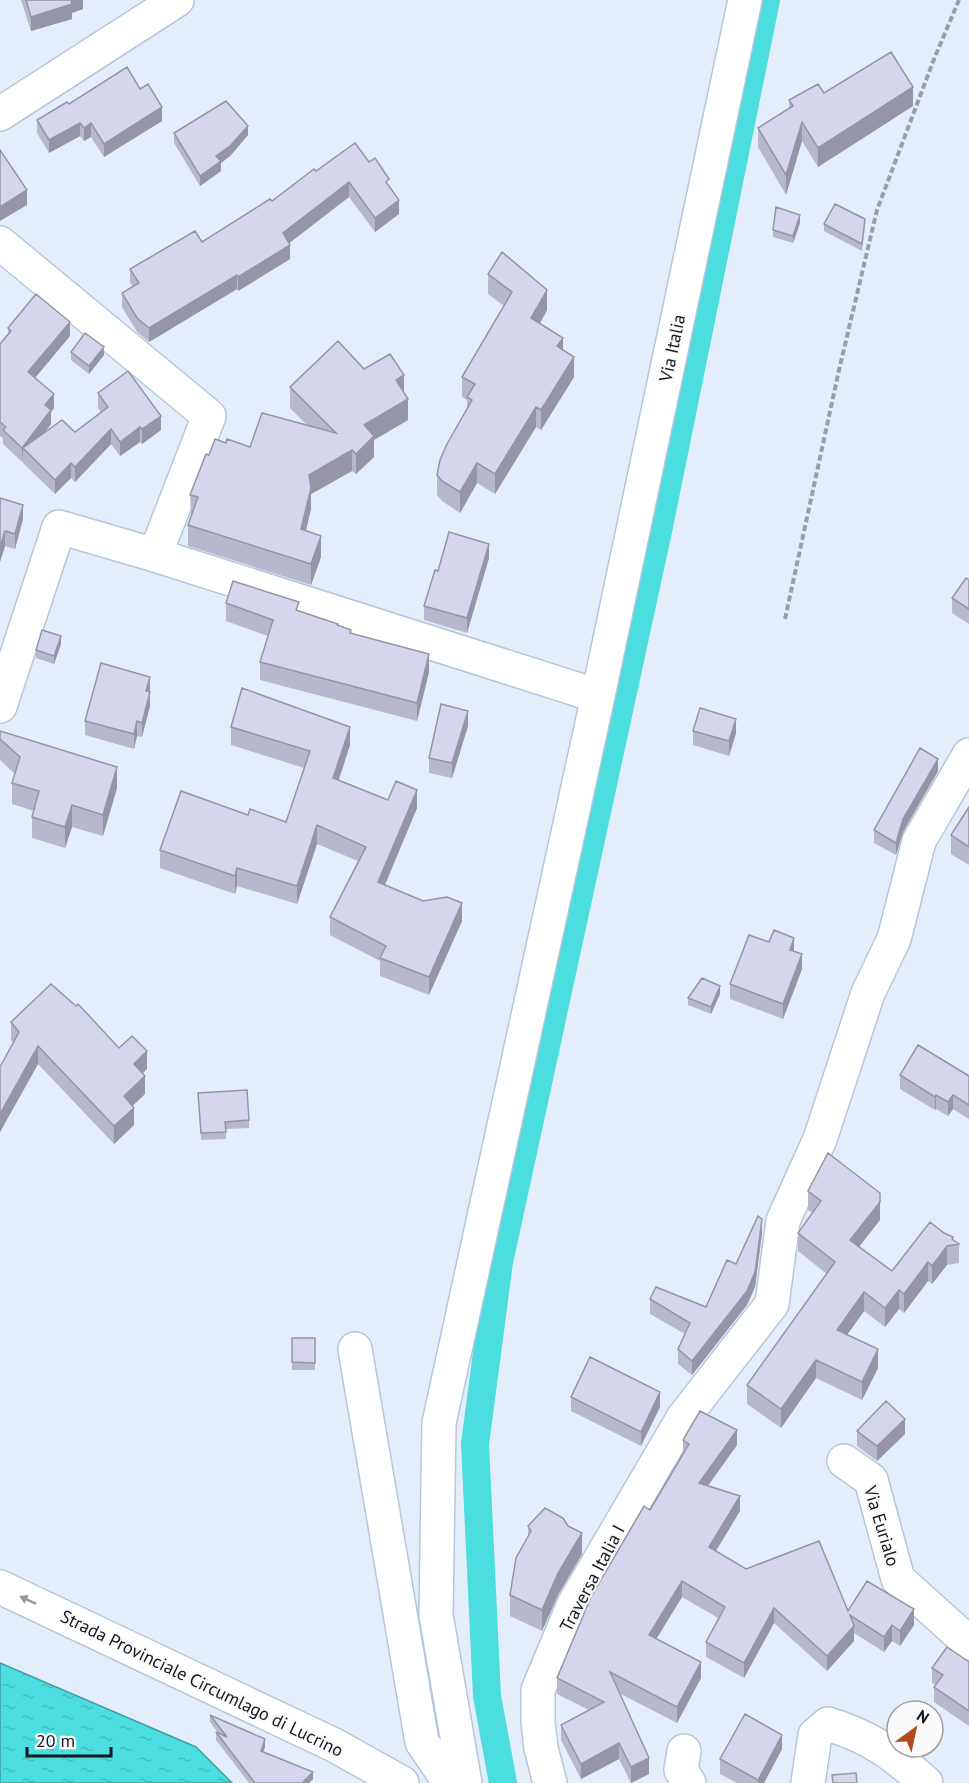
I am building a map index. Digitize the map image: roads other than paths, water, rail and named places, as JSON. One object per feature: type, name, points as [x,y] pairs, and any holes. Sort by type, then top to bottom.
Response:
[{"type":"street","points":[[0,114],[177,0]]},
{"type":"street","name":"Via Italia","points":[[465,1783],[436,1615],[439,1424],[598,696],[745,0]]},
{"type":"street","points":[[0,243],[209,416],[155,555]]},
{"type":"street","points":[[0,706],[59,527],[155,555],[598,696]]},
{"type":"street","name":"Traversa Italia I","points":[[550,1783],[541,1748],[538,1690],[574,1604],[683,1418],[771,1304],[783,1221],[820,1139],[868,993],[894,939],[919,841],[969,755]]},
{"type":"street","points":[[355,1349],[422,1742],[450,1783]]},
{"type":"street","name":"Via Eurialo","points":[[844,1461],[871,1480],[898,1579],[969,1643]]},
{"type":"street","name":"Strada Provinciale Circumlago di Lucrino","points":[[0,1587],[334,1745],[402,1783]]},
{"type":"street","points":[[808,1783],[815,1735],[828,1724],[854,1732],[885,1749],[926,1783]]},
{"type":"street","points":[[684,1751],[681,1770],[689,1783]]},
{"type":"water","points":[[0,1663],[196,1747],[232,1783],[0,1783]]},
{"type":"waterway","points":[[503,1783],[487,1696],[475,1444],[499,1262],[658,531],[766,0]]}]
